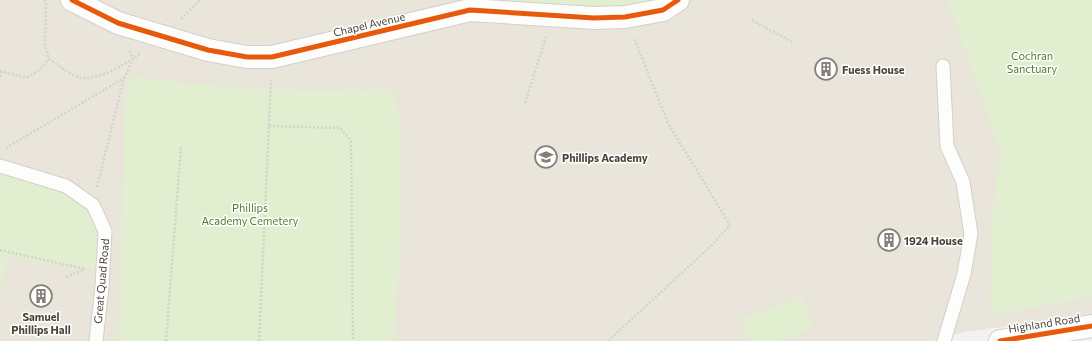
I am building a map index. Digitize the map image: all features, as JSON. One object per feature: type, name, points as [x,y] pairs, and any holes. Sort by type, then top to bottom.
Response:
[{"type":"street","name":"Chapel Avenue","points":[[72,0],[118,23],[208,50],[247,57],[272,57],[471,5],[552,16],[594,18],[625,17],[663,10],[678,0]]},
{"type":"street","name":"Highland Road","points":[[1000,341],[1092,326]]},
{"type":"lane","points":[[943,66],[947,146],[963,182],[971,234],[964,274],[944,341]]},
{"type":"lane","points":[[0,166],[66,186],[93,205]]},
{"type":"lane","name":"Great Quad Road","points":[[93,205],[105,231],[102,287],[96,341]]},
{"type":"path","points":[[44,0],[46,3],[45,45],[49,59],[80,77],[96,76],[133,60]]},
{"type":"path","points":[[526,103],[552,16]]},
{"type":"path","points":[[608,341],[711,246],[730,225],[668,123],[625,17]]},
{"type":"path","points":[[752,20],[794,42]]},
{"type":"path","points":[[93,205],[124,78],[133,60],[118,23]]},
{"type":"path","points":[[258,341],[270,126],[272,57]]},
{"type":"path","points":[[0,78],[1,71],[26,78],[38,71],[49,59]]},
{"type":"path","points":[[0,152],[124,78]]},
{"type":"path","points":[[270,126],[340,128],[350,142],[354,341]]},
{"type":"path","points":[[166,341],[181,147]]},
{"type":"path","points":[[0,250],[102,272]]},
{"type":"path","points":[[66,276],[86,269]]},
{"type":"shaded area","name":"Phillips Academy","points":[[0,0],[1092,0],[1092,315],[965,332],[932,341],[0,341]]},
{"type":"green space","points":[[471,0],[678,0],[625,17]]},
{"type":"green space","name":"Cochran Sanctuary","points":[[948,0],[1092,0],[1092,297],[990,315],[991,229],[1000,153]]},
{"type":"green space","name":"Phillips Academy Cemetery","points":[[134,76],[183,83],[302,91],[395,90],[400,122],[401,236],[394,341],[118,341],[126,93]]},
{"type":"green space","points":[[0,166],[66,186],[93,205],[105,231],[102,272],[7,257],[0,294]]},
{"type":"green space","points":[[802,296],[814,328],[780,341],[749,341],[741,319]]},
{"type":"cycle path","points":[[72,0],[118,23],[208,50],[247,57],[272,57],[470,10],[594,18],[625,17],[663,10],[678,0]]},
{"type":"cycle path","points":[[1000,341],[1092,326]]},
{"type":"place","name":"Fuess House","points":[[826,69]]},
{"type":"place","name":"Phillips Academy","points":[[546,157]]},
{"type":"place","name":"1924 House","points":[[889,240]]},
{"type":"place","name":"Samuel Phillips Hall","points":[[41,296]]}]
